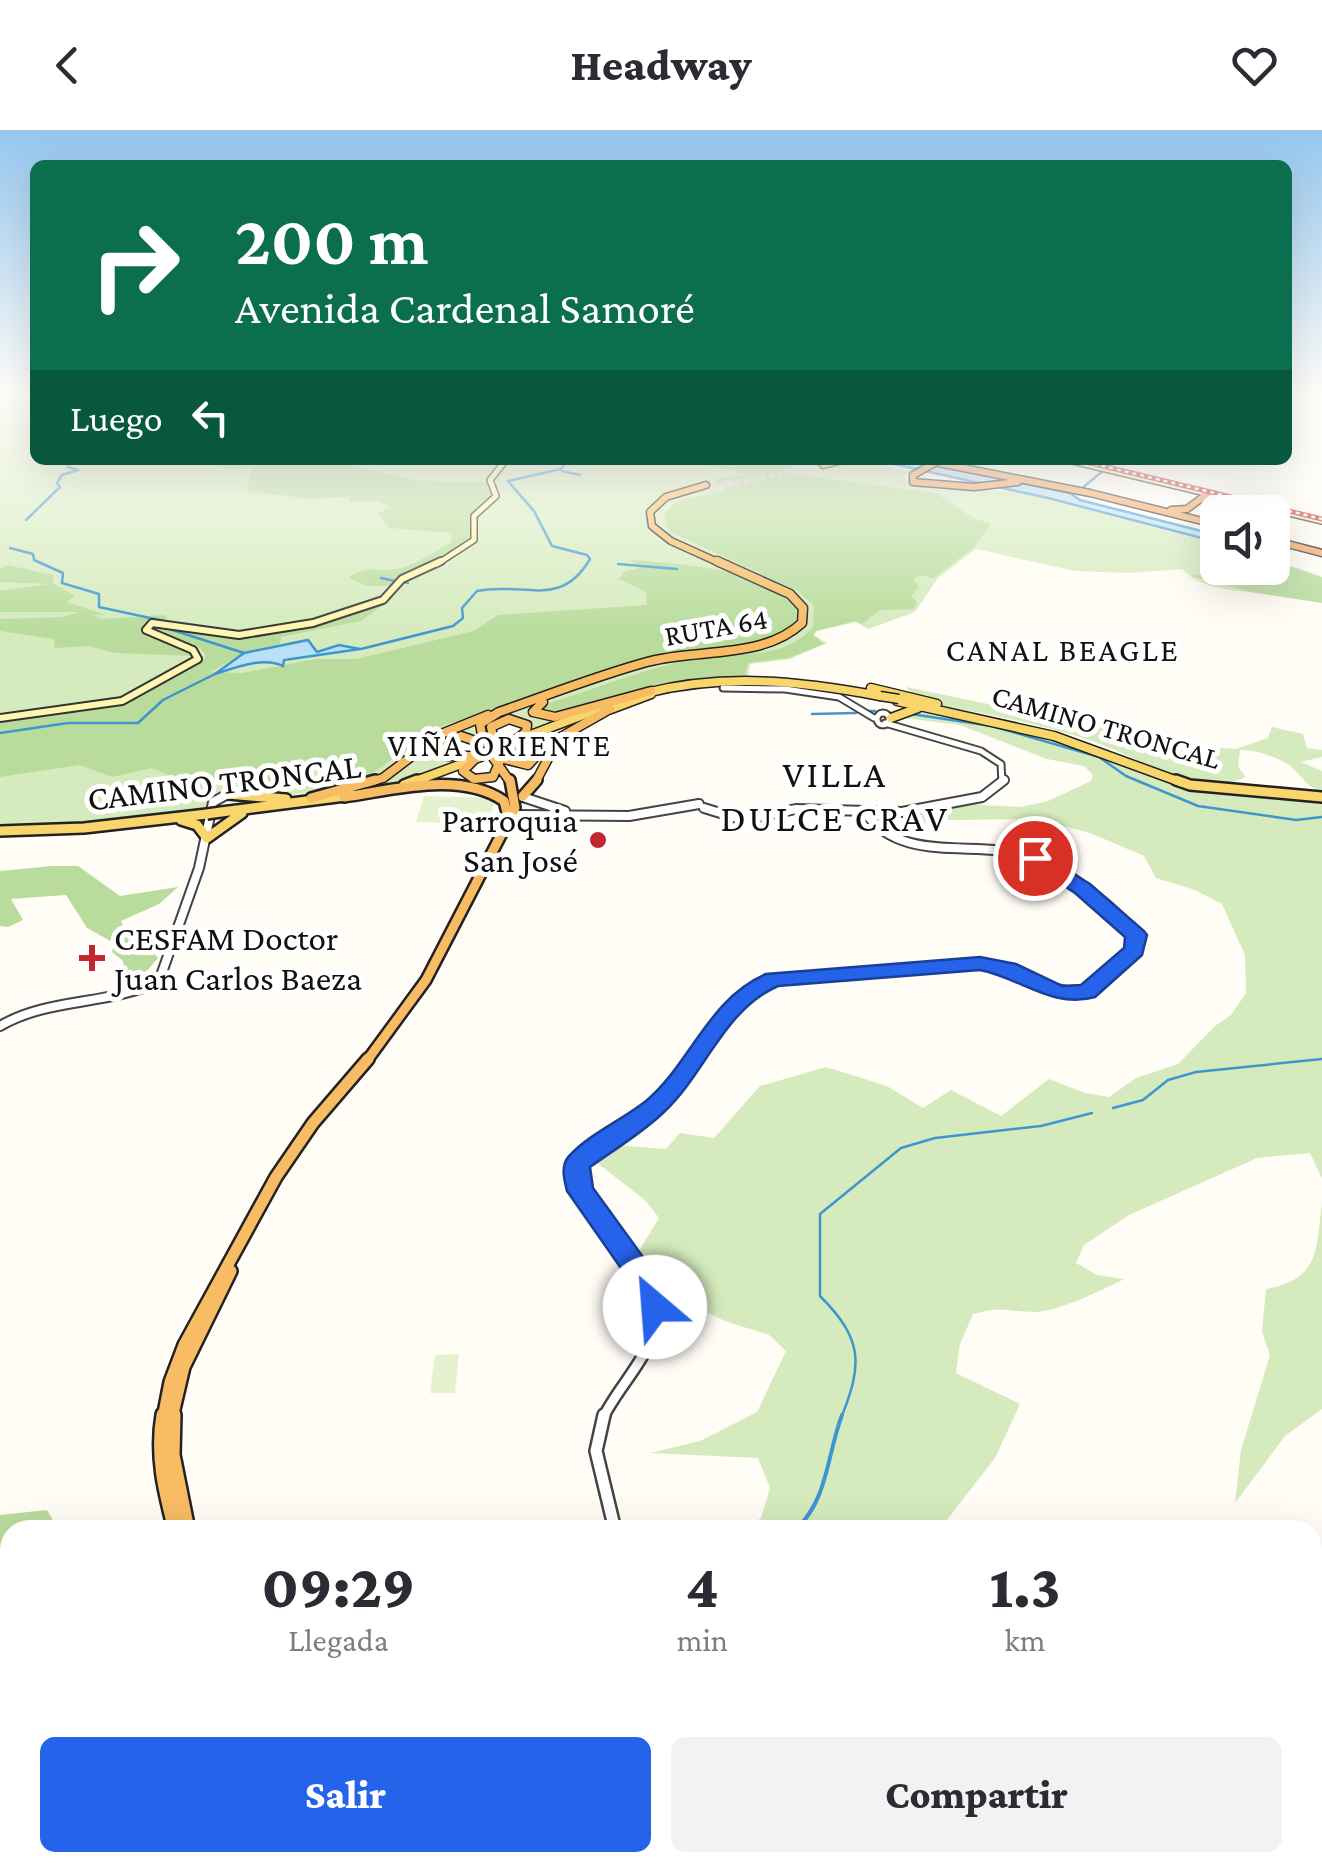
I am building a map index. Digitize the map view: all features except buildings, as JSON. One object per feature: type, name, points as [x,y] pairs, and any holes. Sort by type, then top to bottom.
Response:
[{"type":"highway","points":[[917,472],[911,480],[920,485],[1030,483],[1074,490]]},
{"type":"highway","points":[[976,486],[991,480],[978,472]]},
{"type":"highway","points":[[983,472],[1200,519]]},
{"type":"highway","points":[[993,472],[1074,490]]},
{"type":"highway","points":[[1004,472],[1074,490]]},
{"type":"highway","name":"RUTA 64","points":[[490,754],[485,733],[490,720],[677,658],[768,647],[794,636],[805,626],[808,609],[792,593],[658,529],[654,515],[663,503],[708,486],[660,501],[650,512],[651,524],[671,541],[794,597],[805,614],[798,629],[766,645],[676,656],[499,712]]},
{"type":"highway","points":[[1089,493],[1200,520]]},
{"type":"highway","points":[[1154,507],[1184,510],[1206,494]]},
{"type":"highway","points":[[1297,538],[1322,552]]},
{"type":"highway","points":[[1290,544],[1322,552]]},
{"type":"highway","points":[[556,696],[534,707],[534,713],[555,718],[650,693]]},
{"type":"highway","points":[[184,1520],[172,1473],[169,1441],[176,1391],[190,1350],[282,1178],[319,1124],[380,1054],[432,981],[523,796],[533,787],[559,738],[610,709]]},
{"type":"highway","points":[[174,1520],[162,1474],[160,1437],[167,1390],[180,1353],[282,1168],[312,1123],[378,1048],[426,980],[513,818],[516,790],[490,754],[479,727],[499,712]]},
{"type":"highway","points":[[310,798],[383,778],[441,734],[499,712]]},
{"type":"highway","points":[[513,743],[528,726],[517,720],[500,721],[491,730],[490,754],[520,782],[523,796]]},
{"type":"highway","points":[[490,754],[528,765],[540,752],[533,744],[513,743]]},
{"type":"highway","points":[[344,797],[474,786],[504,800],[513,818]]},
{"type":"main road","points":[[0,718],[122,700],[198,659],[189,648],[146,630],[152,623],[247,634],[313,623],[383,600],[402,579],[428,569],[474,540],[474,516],[496,496],[490,480],[496,472]]},
{"type":"main road","points":[[1120,473],[1322,520]]},
{"type":"main road","name":"CAMINO TRONCAL","points":[[513,743],[650,693],[726,679],[795,680],[877,694]]},
{"type":"main road","name":"CAMINO TRONCAL","points":[[0,830],[135,822],[344,797],[404,785],[650,693],[698,684],[756,680],[898,693],[1073,738],[1192,782],[1322,795]]},
{"type":"main road","points":[[650,693],[700,686],[722,688]]},
{"type":"main road","points":[[877,694],[898,693],[959,711]]},
{"type":"main road","name":"CAMINO TRONCAL","points":[[898,693],[1073,741],[1190,785],[1322,795]]},
{"type":"main road","points":[[889,719],[918,708],[972,716]]},
{"type":"main road","name":"CAMINO TRONCAL","points":[[296,801],[387,786],[490,754]]},
{"type":"main road","points":[[228,794],[296,801]]},
{"type":"main road","points":[[222,810],[243,799],[228,794]]},
{"type":"main road","points":[[135,822],[186,820],[197,824],[207,838],[237,814],[296,801]]},
{"type":"main road","name":"CAMINO TRONCAL","points":[[0,830],[207,812]]},
{"type":"street","points":[[523,796],[563,812],[584,815],[639,815],[701,806],[743,820],[796,809],[902,812],[973,799],[992,793],[1004,781],[1001,764],[985,752],[876,717],[839,697],[784,689],[722,688]]},
{"type":"street","points":[[876,717],[898,693]]},
{"type":"street","points":[[889,719],[887,708],[898,693]]},
{"type":"street","points":[[0,1026],[34,1006],[142,989],[158,981],[207,838],[213,802],[228,794]]},
{"type":"street","points":[[513,818],[563,812]]},
{"type":"street","points":[[612,1520],[596,1438],[602,1419],[649,1341],[655,1322],[655,1301],[580,1191],[576,1177],[578,1162],[657,1105],[725,1015],[759,984],[794,975],[980,964],[1008,969],[1051,991],[1071,995],[1087,992],[1136,947],[1136,935],[1124,921],[1060,872],[1035,858],[994,847],[923,846],[893,840],[878,831],[865,812]]},
{"type":"green space","points":[[0,472],[495,472],[490,479],[496,494],[475,512],[471,525],[473,540],[428,569],[403,578],[377,602],[343,609],[314,622],[243,634],[157,622],[240,636],[307,626],[388,599],[406,579],[432,569],[478,539],[477,516],[500,496],[492,478],[497,472],[909,472],[904,475],[906,481],[919,486],[1021,493],[1200,538],[1200,576],[1193,577],[1200,581],[1189,575],[1182,569],[1130,573],[1075,571],[976,549],[938,578],[915,612],[868,629],[856,622],[817,631],[814,635],[827,643],[790,659],[750,664],[748,676],[626,694],[554,717],[545,717],[531,708],[535,717],[554,719],[626,697],[529,734],[532,729],[528,722],[509,717],[492,723],[529,707],[522,701],[446,729],[386,774],[366,783],[285,796],[228,790],[215,793],[205,803],[210,807],[43,826],[0,825],[0,721],[115,705],[197,664],[203,654],[156,632],[192,650],[197,658],[119,700],[0,717]]},
{"type":"green space","points":[[251,472],[381,472],[417,481],[487,482],[493,496],[473,512],[470,542],[390,586],[366,586],[349,577],[363,571],[412,564],[452,542],[451,533],[389,528],[378,514],[390,506],[376,501],[350,502],[349,497],[310,499],[247,491]]},
{"type":"green space","points":[[739,472],[790,472],[936,493],[973,518],[991,524],[974,547],[934,578],[920,575],[913,579],[919,587],[911,597],[917,602],[914,609],[880,610],[862,624],[855,621],[816,631],[813,635],[824,644],[788,658],[748,663],[745,675],[634,690],[560,715],[541,715],[540,708],[546,704],[652,669],[704,657],[787,646],[813,627],[814,606],[798,591],[668,531],[664,515],[675,502],[726,490],[713,480],[746,474]]},
{"type":"green space","points":[[630,560],[699,567],[754,579],[793,602],[800,619],[788,633],[755,645],[670,654],[442,726],[365,778],[324,785],[327,765],[287,769],[283,779],[263,784],[186,782],[152,768],[112,777],[80,765],[0,777],[0,722],[128,703],[200,664],[206,656],[200,648],[150,628],[158,624],[228,636],[269,636],[325,624],[394,597],[361,621],[281,637],[280,644],[239,656],[211,672],[242,673],[316,659],[356,659],[474,631],[498,615],[647,605],[646,592],[619,579],[624,572],[638,568]]},
{"type":"green space","points":[[7,565],[53,575],[53,583],[75,596],[67,602],[106,615],[94,615],[101,619],[165,615],[167,621],[147,623],[143,630],[171,640],[194,656],[115,653],[88,646],[55,648],[54,639],[0,631],[0,619],[63,617],[79,612],[0,612],[0,591],[49,584],[0,582],[0,569]]},
{"type":"green space","points":[[1290,566],[1322,577],[1322,603],[1224,585],[1290,585]]},
{"type":"green space","points":[[1209,585],[1249,592],[1221,588]]},
{"type":"green space","points":[[906,687],[1036,714],[1038,719],[1096,726],[1097,720],[1138,726],[1159,746],[1175,751],[1236,749],[1268,738],[1272,727],[1303,734],[1307,748],[1322,750],[1322,757],[1301,762],[1322,771],[1322,791],[1308,784],[1289,765],[1258,752],[1240,750],[1238,767],[1246,777],[1228,783],[1188,780],[1092,741],[932,702]]},
{"type":"green space","points":[[923,709],[1062,740],[1176,785],[1219,794],[1322,800],[1322,1179],[1310,1153],[1257,1158],[1129,1215],[1084,1245],[1076,1263],[1097,1275],[1124,1279],[1080,1300],[1044,1311],[999,1309],[973,1314],[960,1344],[956,1373],[1020,1404],[995,1458],[947,1520],[758,1520],[770,1488],[758,1458],[650,1453],[700,1441],[757,1412],[786,1351],[769,1335],[725,1321],[660,1290],[636,1256],[659,1218],[646,1201],[592,1159],[614,1145],[666,1149],[680,1133],[714,1138],[760,1086],[826,1067],[887,1086],[923,1108],[951,1090],[1001,1116],[1049,1079],[1085,1093],[1109,1097],[1136,1078],[1178,1064],[1231,1015],[1246,993],[1245,955],[1222,904],[1195,890],[1156,878],[1144,856],[1090,833],[1038,819],[944,820],[910,826],[919,811],[964,804],[1021,807],[1048,801],[1091,781],[1093,775],[1084,766],[1047,759],[960,725],[896,717]]},
{"type":"green space","points":[[483,718],[477,726],[479,738],[457,736],[438,743],[436,748],[442,756],[460,758],[405,780],[346,792],[395,774],[434,741]]},
{"type":"green space","points":[[424,796],[495,798],[488,825],[416,822]]},
{"type":"green space","points":[[78,866],[120,896],[178,887],[159,904],[121,921],[125,931],[136,933],[158,958],[146,972],[150,980],[135,986],[127,982],[123,961],[112,952],[114,943],[87,928],[66,895],[11,899],[23,920],[0,926],[0,871]]},
{"type":"green space","points":[[1322,1202],[1322,1409],[1285,1436],[1235,1503],[1241,1450],[1270,1355],[1262,1332],[1266,1289],[1297,1278],[1306,1269],[1316,1248]]},
{"type":"green space","points":[[459,1354],[455,1393],[430,1393],[435,1355]]},
{"type":"green space","points":[[47,1510],[53,1520],[0,1520],[0,1515]]},
{"type":"water","points":[[931,472],[970,472],[1070,493],[1080,500],[1200,531],[1200,538]]},
{"type":"water","points":[[308,640],[317,652],[339,645],[360,649],[284,660],[283,666],[267,662],[249,664],[215,674],[244,653]]},
{"type":"waterway","points":[[26,520],[60,487],[57,483],[62,475],[71,472]]},
{"type":"waterway","points":[[361,649],[453,626],[463,618],[462,608],[477,591],[553,589],[578,575],[590,559],[552,546],[534,511],[508,481],[547,472]]},
{"type":"waterway","points":[[568,472],[580,475]]},
{"type":"waterway","points":[[1081,489],[1101,472]]},
{"type":"waterway","points":[[10,548],[33,554],[34,560],[63,573],[62,583],[99,594],[99,607],[164,621]]},
{"type":"waterway","points":[[618,564],[677,569]]},
{"type":"waterway","points":[[381,578],[395,581]]},
{"type":"waterway","points":[[404,582],[408,583]]},
{"type":"waterway","points":[[160,626],[244,653]]},
{"type":"waterway","points":[[0,733],[68,723],[138,723],[163,700],[217,673]]},
{"type":"waterway","points":[[865,711],[875,711]]},
{"type":"waterway","points":[[812,714],[856,713]]},
{"type":"waterway","points":[[911,714],[992,726],[1099,757],[1126,776],[1198,806],[1296,820],[1322,817]]},
{"type":"waterway","points":[[1113,1108],[1143,1100],[1168,1080],[1196,1072],[1322,1059]]},
{"type":"waterway","points":[[842,1415],[853,1382],[855,1353],[845,1326],[820,1296],[820,1214],[901,1148],[935,1138],[1041,1126],[1092,1113]]},
{"type":"waterway","points":[[804,1520],[820,1491],[842,1415]]},
{"type":"tunnel","points":[[710,488],[787,472]]},
{"type":"railway","points":[[1129,472],[1322,519]]},
{"type":"place","name":"Parroquia San José","points":[[598,840]]},
{"type":"place","name":"CESFAM Doctor Juan Carlos Baeza","points":[[92,958]]},
{"type":"district","name":"CANAL BEAGLE","points":[[1063,650]]},
{"type":"district","name":"VIÑA ORIENTE","points":[[500,745]]},
{"type":"district","name":"VILLA DULCE CRAV","points":[[835,796]]},
{"type":"route","points":[[655,1307],[644,1280],[576,1184],[578,1162],[657,1105],[725,1015],[759,984],[794,975],[990,964],[1059,994],[1087,992],[1135,950],[1136,935],[1082,888],[1035,858]]}]
